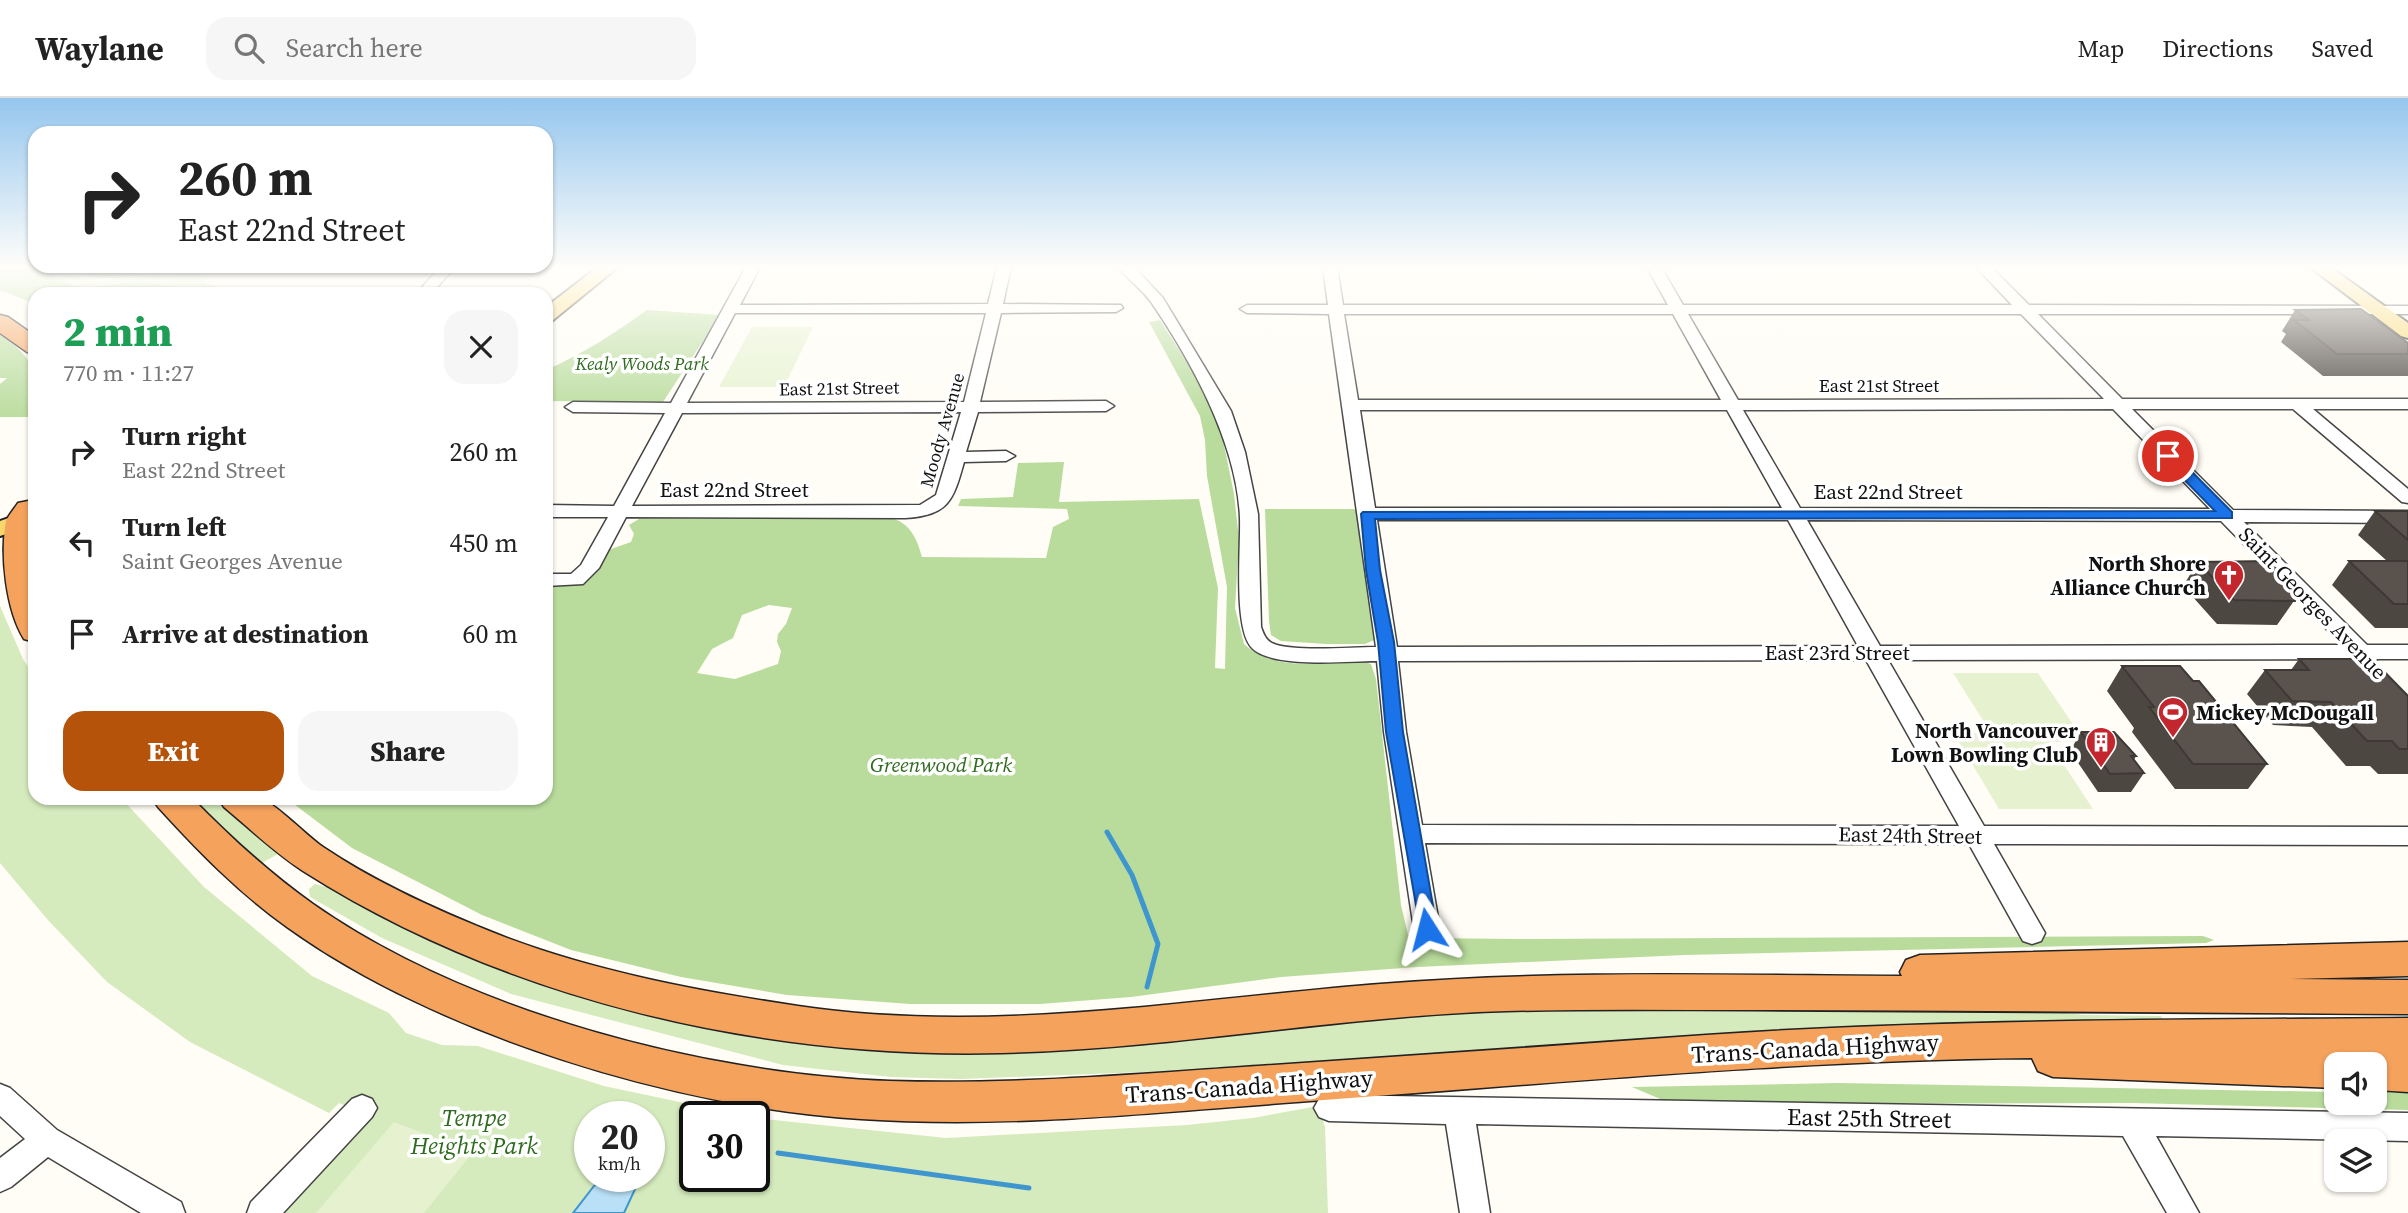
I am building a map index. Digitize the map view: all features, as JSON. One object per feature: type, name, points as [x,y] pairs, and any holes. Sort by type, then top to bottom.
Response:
[{"type":"highway","points":[[0,322],[28,342]]},
{"type":"highway","points":[[21,518],[12,533],[6,553],[28,614]]},
{"type":"highway","points":[[162,805],[230,862]]},
{"type":"highway","name":"Trans-Canada Highway","points":[[176,805],[230,862],[295,913],[338,940],[416,982],[485,1013],[597,1050],[681,1072],[757,1087],[830,1097],[984,1102],[1063,1099],[1737,1052],[2021,1038],[2408,1036]]},
{"type":"highway","points":[[244,805],[275,832],[345,878],[479,944],[533,963],[649,996],[785,1023],[853,1031],[993,1035],[1068,1032],[1299,1007],[1429,997],[1571,993],[1878,992],[2408,997]]},
{"type":"highway","points":[[1429,997],[1511,986],[1601,979],[2408,959]]},
{"type":"highway","points":[[1737,1052],[2093,1059],[2324,1069]]},
{"type":"highway","points":[[2387,1072],[2408,1073]]},
{"type":"main road","points":[[2390,319],[2408,332]]},
{"type":"street","points":[[553,580],[581,577],[622,511],[725,319]]},
{"type":"street","name":"Moody Avenue","points":[[923,511],[940,504],[945,496],[992,319]]},
{"type":"street","name":"East 23rd Street","points":[[1168,319],[1223,411],[1236,452],[1249,514],[1251,627],[1254,641],[1265,650],[1292,654],[2408,652]]},
{"type":"street","points":[[1337,319],[1368,514],[1395,732],[1427,929]]},
{"type":"street","points":[[1683,319],[2032,933]]},
{"type":"street","name":"Saint Georges Avenue","points":[[2034,319],[2379,671]]},
{"type":"street","points":[[2297,404],[2408,498]]},
{"type":"street","name":"East 21st Street","points":[[1351,405],[2408,404]]},
{"type":"street","name":"East 21st Street","points":[[573,407],[1106,406]]},
{"type":"street","points":[[956,457],[1006,456]]},
{"type":"street","name":"East 22nd Street","points":[[553,511],[923,511]]},
{"type":"street","name":"East 22nd Street","points":[[1368,514],[2408,517]]},
{"type":"street","name":"East 24th Street","points":[[1412,834],[2408,836]]},
{"type":"street","points":[[0,1097],[47,1140],[170,1213]]},
{"type":"street","points":[[262,1213],[362,1108]]},
{"type":"street","name":"East 25th Street","points":[[1329,1108],[2408,1127]]},
{"type":"street","points":[[1460,1111],[1475,1213]]},
{"type":"street","points":[[2132,1123],[2184,1213]]},
{"type":"street","points":[[0,1178],[47,1140]]},
{"type":"green space","name":"Kealy Woods Park","points":[[634,319],[717,319],[663,402],[553,401],[553,367]]},
{"type":"green space","name":"Greenwood Park","points":[[1160,320],[1217,410],[1234,494],[1239,539],[1235,608],[1244,644],[1270,659],[1284,662],[1314,664],[1361,661],[1371,664],[1376,679],[1401,905],[1408,935],[1418,938],[1521,939],[2203,936],[2214,940],[2206,943],[1685,955],[1417,967],[1281,977],[1131,997],[1040,1004],[910,1004],[787,995],[681,977],[571,950],[482,915],[352,848],[295,805],[553,805],[553,585],[575,584],[608,550],[631,542],[634,534],[629,525],[639,519],[886,516],[910,530],[922,557],[1046,558],[1053,527],[1069,519],[1067,509],[958,506],[961,499],[1013,497],[1018,463],[1064,462],[1059,502],[1199,499],[1218,588],[1215,668],[1225,669],[1227,587],[1207,476],[1205,440],[1200,416],[1149,322]],"holes":[[[769,605],[792,608],[786,624],[778,634],[777,642],[781,651],[778,664],[735,679],[697,673],[712,649],[733,638],[742,615]]]},
{"type":"green space","points":[[752,327],[813,327],[784,387],[719,387]]},
{"type":"green space","points":[[0,335],[13,344],[28,361],[28,417],[0,417],[0,384],[7,378],[0,378]]},
{"type":"green space","points":[[1265,509],[1360,509],[1379,638],[1365,644],[1326,644],[1281,641],[1271,635]]},
{"type":"green space","name":"Tempe Heights Park","points":[[0,606],[28,667],[28,805],[128,805],[204,887],[312,976],[389,1013],[406,1033],[442,1045],[478,1046],[604,1086],[679,1102],[679,1192],[770,1192],[770,1120],[946,1138],[1187,1125],[1253,1118],[1318,1106],[1325,1127],[1328,1213],[284,1213],[373,1117],[339,1103],[329,1113],[190,1042],[107,982],[47,919],[0,863]]},
{"type":"green space","points":[[1953,673],[2038,673],[2079,733],[1991,733]]},
{"type":"green space","points":[[1959,742],[2049,742],[2093,809],[1999,809]]},
{"type":"green space","points":[[199,805],[229,805],[283,847],[278,854],[262,863],[244,850]]},
{"type":"green space","points":[[315,884],[330,888],[471,951],[693,1020],[1276,1021],[1510,1009],[2007,1006],[2083,1015],[2161,1016],[2165,1024],[1273,1067],[961,1079],[891,1077],[783,1065],[511,994],[382,938],[310,897],[309,889]]},
{"type":"green space","points":[[1838,1083],[2324,1092],[2324,1108],[2133,1103],[1672,1104],[1632,1087]]},
{"type":"green space","points":[[2387,1092],[2408,1093],[2408,1110],[2387,1109]]},
{"type":"green space","points":[[394,1122],[473,1152],[424,1213],[316,1213]]},
{"type":"shaded area","points":[[1947,733],[2090,734],[2096,742],[1952,742]]},
{"type":"water","points":[[589,1192],[634,1192],[624,1213],[573,1213]]},
{"type":"building","points":[[2375,319],[2408,343],[2408,354],[2337,354],[2294,320]]},
{"type":"building","points":[[2375,511],[2408,511],[2408,540]]},
{"type":"building","points":[[2271,561],[2301,591],[2295,601],[2234,600],[2198,562]]},
{"type":"building","points":[[2349,561],[2408,561],[2408,604],[2394,604]]},
{"type":"building","points":[[2299,659],[2372,659],[2408,696],[2408,749],[2399,749],[2392,741],[2367,741],[2331,702],[2292,701],[2265,670],[2309,670]]},
{"type":"building","points":[[2122,666],[2180,666],[2193,681],[2199,681],[2267,764],[2193,764],[2149,707],[2154,707]]},
{"type":"building","points":[[2081,732],[2114,732],[2136,756],[2131,756],[2144,773],[2110,774]]},
{"type":"waterway","points":[[1107,832],[1132,875],[1158,944],[1147,987]]},
{"type":"waterway","points":[[778,1153],[1029,1188]]},
{"type":"place","name":"North Shore Alliance Church","points":[[2229,602]]},
{"type":"place","name":"Mickey McDougall","points":[[2173,739]]},
{"type":"place","name":"North Vancouver Lown Bowling Club","points":[[2101,769]]},
{"type":"route","points":[[1427,929],[1395,732],[1386,642],[1373,570],[1368,514],[2227,515],[2168,456]]}]
